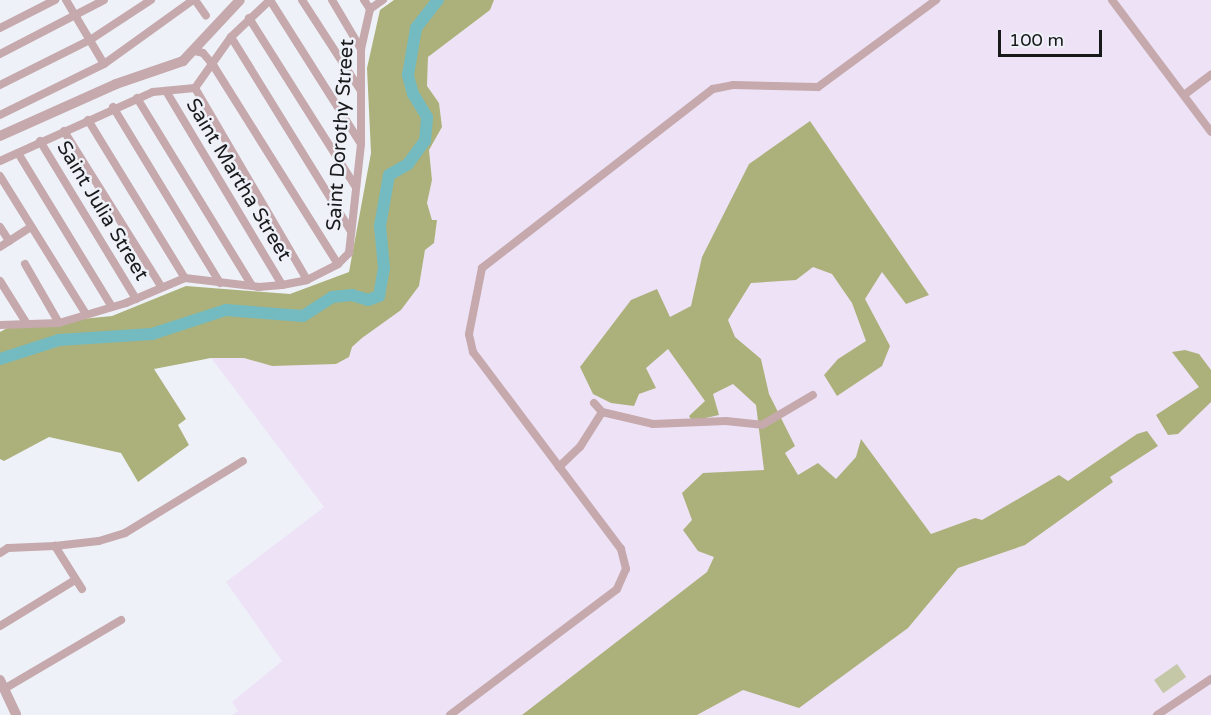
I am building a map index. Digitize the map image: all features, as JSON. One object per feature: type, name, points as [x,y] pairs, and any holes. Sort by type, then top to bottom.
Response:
[{"type":"street","points":[[0,28],[55,0]]},
{"type":"street","points":[[66,0],[104,64]]},
{"type":"street","points":[[0,54],[77,17],[104,0]]},
{"type":"street","points":[[0,85],[90,40],[151,0]]},
{"type":"street","points":[[0,115],[104,64],[194,0],[206,16]]},
{"type":"street","points":[[0,161],[113,107],[137,98],[166,91],[195,88],[231,37],[270,0],[361,144]]},
{"type":"street","points":[[302,0],[361,92]]},
{"type":"street","points":[[332,0],[361,49]]},
{"type":"street","points":[[364,0],[369,9],[383,0]]},
{"type":"street","points":[[450,715],[623,583],[626,569],[621,549],[471,348],[469,334],[482,268],[713,89],[733,85],[818,87],[936,0]]},
{"type":"street","points":[[1112,0],[1211,132]]},
{"type":"street","points":[[0,136],[116,84],[183,61],[195,51],[235,1]]},
{"type":"street","name":"Saint Dorothy Street","points":[[338,264],[349,253],[361,144],[361,49],[369,9]]},
{"type":"street","points":[[249,18],[356,187]]},
{"type":"street","points":[[231,37],[350,230]]},
{"type":"street","points":[[0,325],[59,322],[136,299],[161,286],[185,278],[252,286],[282,285],[307,280],[338,264],[213,65],[203,53],[195,51]]},
{"type":"street","points":[[1184,95],[1211,75]]},
{"type":"street","points":[[195,88],[307,280]]},
{"type":"street","name":"Saint Martha Street","points":[[166,91],[282,285]]},
{"type":"street","points":[[137,98],[252,286]]},
{"type":"street","points":[[113,107],[220,282]]},
{"type":"street","points":[[88,120],[185,278]]},
{"type":"street","points":[[64,131],[161,286]]},
{"type":"street","name":"Saint Julia Street","points":[[40,141],[136,299]]},
{"type":"street","points":[[18,153],[112,307]]},
{"type":"street","points":[[0,176],[86,314]]},
{"type":"street","points":[[0,227],[9,241]]},
{"type":"street","points":[[0,247],[31,227]]},
{"type":"street","points":[[25,264],[59,322]]},
{"type":"street","points":[[0,281],[4,297],[27,324]]},
{"type":"street","points":[[594,403],[602,412],[666,425],[726,421],[762,425],[813,395]]},
{"type":"street","points":[[560,467],[580,447],[602,412]]},
{"type":"street","points":[[0,553],[8,548],[99,541],[125,533],[243,461]]},
{"type":"street","points":[[55,546],[82,589]]},
{"type":"street","points":[[0,626],[75,580]]},
{"type":"street","points":[[16,715],[2,685],[121,620]]},
{"type":"street","points":[[1157,715],[1211,679]]},
{"type":"shaded area","points":[[494,0],[1211,0],[1211,715],[232,715],[238,711],[232,702],[282,661],[226,582],[324,507],[211,358],[244,358],[272,366],[352,347],[419,286],[425,250],[434,243],[437,221],[432,220],[427,203],[432,180],[429,149],[442,127],[439,103],[427,87],[428,57],[490,10]]},
{"type":"green space","points":[[394,0],[494,0],[490,10],[428,57],[427,86],[439,103],[442,127],[429,150],[432,180],[427,203],[432,220],[437,220],[434,243],[425,250],[419,286],[401,310],[362,338],[352,347],[349,357],[336,364],[272,366],[244,358],[211,358],[154,369],[186,419],[178,425],[189,445],[138,482],[121,453],[49,437],[4,461],[0,459],[0,332],[11,326],[112,316],[186,286],[290,294],[349,272],[371,153],[367,68],[380,10]]},
{"type":"green space","points":[[810,121],[929,295],[906,304],[882,272],[865,299],[890,346],[882,366],[837,396],[824,375],[838,359],[866,341],[852,303],[832,274],[813,267],[796,280],[751,283],[728,320],[735,337],[761,359],[769,394],[795,446],[785,453],[798,475],[818,463],[836,479],[856,457],[861,439],[931,534],[975,518],[982,520],[1059,475],[1068,481],[1137,434],[1147,431],[1158,446],[1110,477],[1113,482],[1025,545],[958,568],[908,628],[799,708],[743,690],[697,715],[522,715],[707,572],[714,557],[698,551],[683,530],[692,520],[682,493],[703,473],[764,470],[756,405],[733,384],[713,394],[719,415],[692,421],[689,416],[705,401],[668,349],[646,368],[656,388],[639,394],[634,406],[611,403],[593,394],[580,367],[631,300],[657,289],[670,317],[691,306],[702,257],[749,164]]},
{"type":"green space","points":[[1185,350],[1199,354],[1211,370],[1211,402],[1178,434],[1168,435],[1156,415],[1199,387],[1172,352]]},
{"type":"green space","points":[[1177,664],[1186,677],[1163,693],[1154,680]]},
{"type":"waterway","points":[[0,359],[59,340],[152,334],[226,310],[303,316],[332,297],[352,295],[368,300],[379,296],[384,268],[380,226],[389,175],[408,164],[425,141],[427,117],[413,94],[408,75],[416,28],[438,0]]}]
